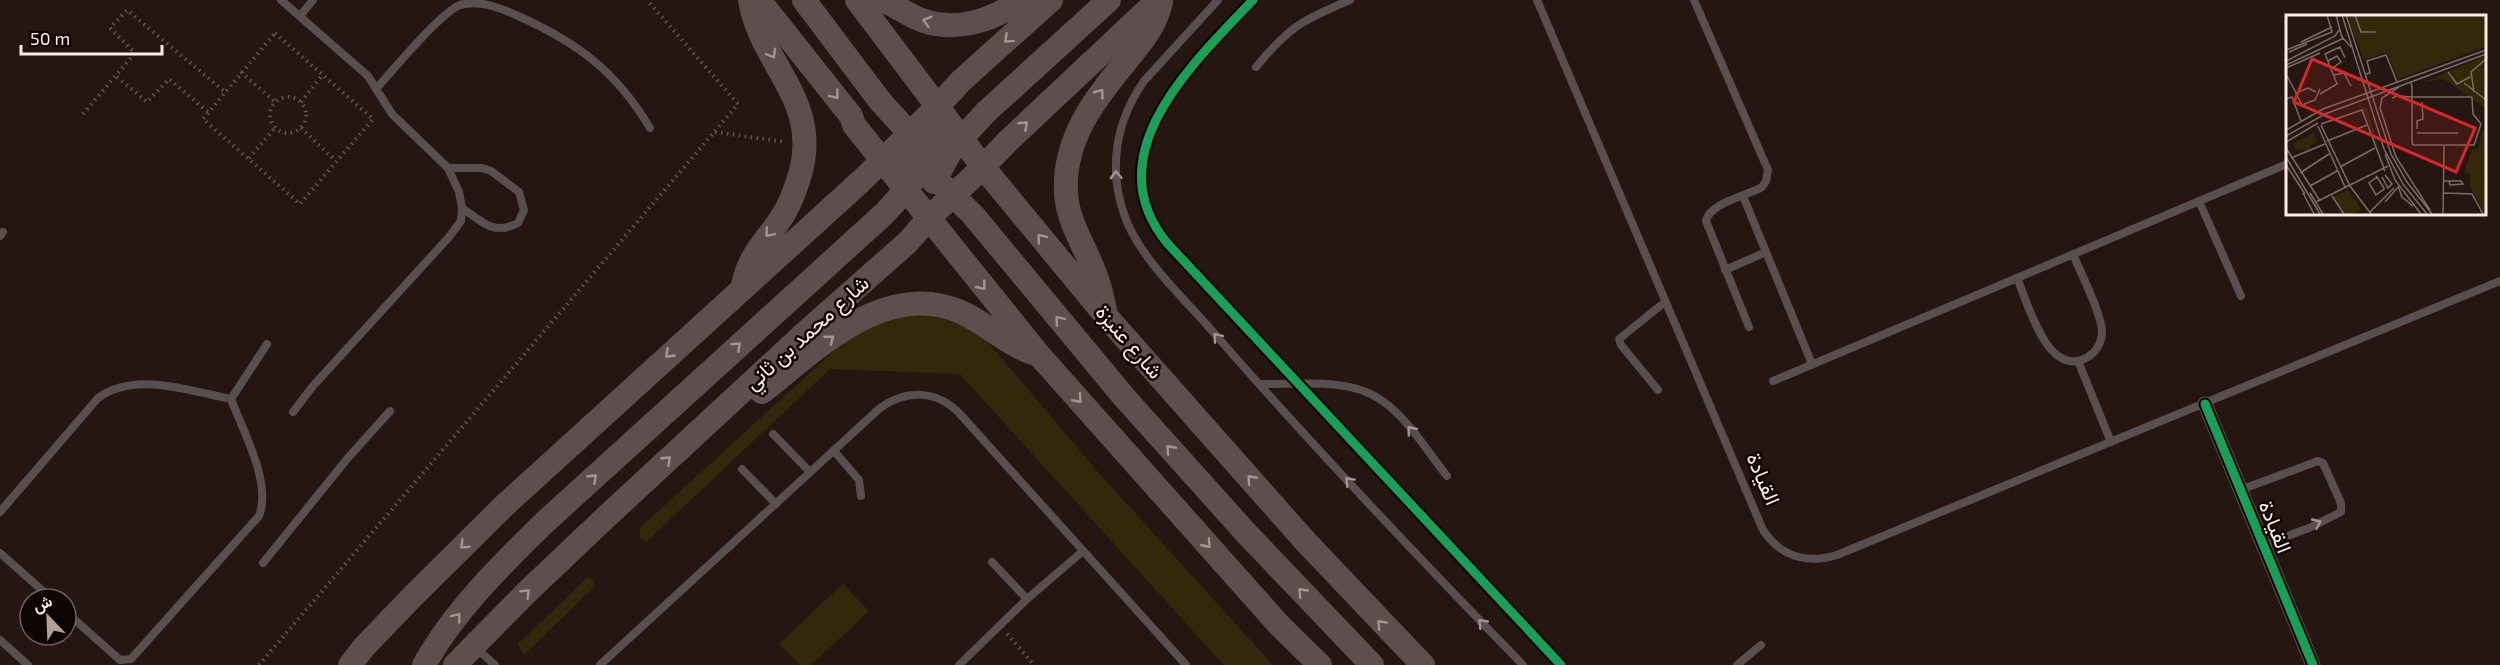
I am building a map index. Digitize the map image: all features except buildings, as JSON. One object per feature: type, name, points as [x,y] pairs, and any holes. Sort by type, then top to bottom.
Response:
[{"type":"main road","points":[[743,286],[751,258],[787,210],[799,179],[804,144],[803,127],[795,96],[763,39],[750,0]]},
{"type":"main road","points":[[759,0],[851,116],[854,125],[905,190],[1039,355],[1280,626],[1320,665]]},
{"type":"main road","points":[[804,0],[880,101],[909,133],[954,196],[973,215],[1132,405],[1246,534],[1372,665]]},
{"type":"main road","name":"شارع عنيزة","points":[[857,0],[983,167],[1106,316],[1305,541],[1423,665]]},
{"type":"main road","points":[[882,0],[925,21],[960,25],[992,16],[1021,0]]},
{"type":"main road","points":[[350,665],[407,602],[506,504],[860,182],[961,81],[1051,0]]},
{"type":"main road","points":[[424,665],[458,616],[496,570],[545,522],[885,213],[905,190],[986,112],[1109,0]]},
{"type":"main road","points":[[1106,316],[1098,281],[1070,212],[1066,195],[1068,165],[1080,125],[1102,90],[1154,23],[1159,0]]},
{"type":"main road","name":"شارع محمد بن ثاني","points":[[455,665],[542,577],[696,433],[908,242],[928,219],[1008,141],[1159,0]]},
{"type":"main road","points":[[928,219],[927,204],[940,124],[937,107]]},
{"type":"main road","points":[[881,159],[903,159],[960,170],[983,167]]},
{"type":"main road","points":[[696,433],[732,415],[847,326],[871,314],[901,304],[929,304],[959,311],[1006,341],[1039,355]]},
{"type":"street","name":"القيادة","points":[[2205,404],[2313,665]]},
{"type":"lane","points":[[281,0],[368,75],[392,114],[448,168],[459,192],[462,208],[461,221],[449,237],[313,386],[293,412]]},
{"type":"lane","points":[[300,16],[312,0]]},
{"type":"lane","points":[[1218,0],[1144,81],[1135,94],[1118,138],[1115,169],[1124,216],[1139,244],[1260,384],[1433,572],[1523,665]]},
{"type":"lane","points":[[1256,67],[1275,44],[1297,24],[1350,0]]},
{"type":"lane","name":"القيادة","points":[[1537,0],[1763,531],[1779,549],[1801,558],[1819,559],[1837,555],[2500,281]]},
{"type":"lane","points":[[1694,0],[1768,170],[1762,187],[1713,208],[1707,216],[1707,226],[1749,327]]},
{"type":"lane","points":[[376,89],[448,12],[468,2],[486,2],[541,26],[583,51],[621,86],[650,128]]},
{"type":"lane","points":[[1773,381],[2286,164]]},
{"type":"lane","points":[[448,168],[482,168],[491,171],[519,192],[524,210],[518,223],[502,230],[494,229],[462,208]]},
{"type":"lane","points":[[1743,196],[1812,364]]},
{"type":"lane","points":[[2199,201],[2241,296]]},
{"type":"lane","points":[[1725,270],[1766,252]]},
{"type":"lane","points":[[2017,278],[2048,348],[2061,359],[2078,361],[2093,353],[2098,346],[2102,332],[2073,254]]},
{"type":"lane","points":[[1658,390],[1621,345],[1619,339],[1665,302]]},
{"type":"lane","points":[[231,399],[267,345]]},
{"type":"lane","points":[[2078,361],[2111,442]]},
{"type":"lane","points":[[0,512],[98,398],[108,391],[120,387],[151,384],[231,399]]},
{"type":"lane","points":[[1260,384],[1355,388],[1374,395],[1400,416],[1447,476]]},
{"type":"lane","points":[[600,665],[888,402],[916,394],[945,401],[960,414],[1186,665]]},
{"type":"lane","points":[[78,623],[120,660],[131,659],[259,516],[263,502],[261,482],[231,399]]},
{"type":"lane","points":[[263,562],[347,459],[390,411]]},
{"type":"lane","points":[[773,434],[810,472]]},
{"type":"lane","points":[[834,451],[859,480],[861,496]]},
{"type":"lane","points":[[2240,490],[2318,462],[2322,463],[2341,503],[2341,512],[2309,528],[2263,545]]},
{"type":"lane","points":[[742,469],[776,504]]},
{"type":"lane","points":[[959,665],[1027,599],[1083,551]]},
{"type":"lane","points":[[0,553],[38,587]]},
{"type":"lane","points":[[992,562],[1027,599]]},
{"type":"lane","points":[[0,640],[28,665]]},
{"type":"lane","points":[[1737,665],[1761,645]]},
{"type":"lane","points":[[473,646],[495,665]]},
{"type":"path","points":[[259,665],[738,104],[647,0]]},
{"type":"path","points":[[83,114],[117,77],[135,53],[110,28],[127,10],[225,92]]},
{"type":"path","points":[[275,33],[373,119],[300,204],[203,119],[241,72],[275,33]]},
{"type":"path","points":[[241,72],[275,102]]},
{"type":"path","points":[[301,102],[323,74]]},
{"type":"path","points":[[117,77],[147,102],[169,79],[208,112]]},
{"type":"path","points":[[288,97],[301,102],[307,115],[301,128],[288,134],[275,128],[270,115],[275,102],[288,97]]},
{"type":"path","points":[[249,158],[275,128]]},
{"type":"path","points":[[301,128],[336,161]]},
{"type":"path","points":[[714,132],[791,143]]},
{"type":"path","points":[[999,626],[1034,665]]},
{"type":"shaded area","points":[[924,314],[955,320],[986,340],[1098,472],[1273,665],[1224,665],[960,374],[830,369],[646,542],[640,537],[640,528],[837,348],[856,334],[895,316]]},
{"type":"shaded area","points":[[587,578],[593,580],[596,585],[523,654],[518,644]]},
{"type":"shaded area","points":[[843,584],[869,611],[811,665],[800,665],[779,644]]},
{"type":"cycle path","points":[[1253,0],[1204,52],[1180,81],[1160,112],[1146,144],[1141,177],[1148,211],[1168,244],[1561,665]]},
{"type":"cycle path","points":[[2205,404],[2313,665]]}]
